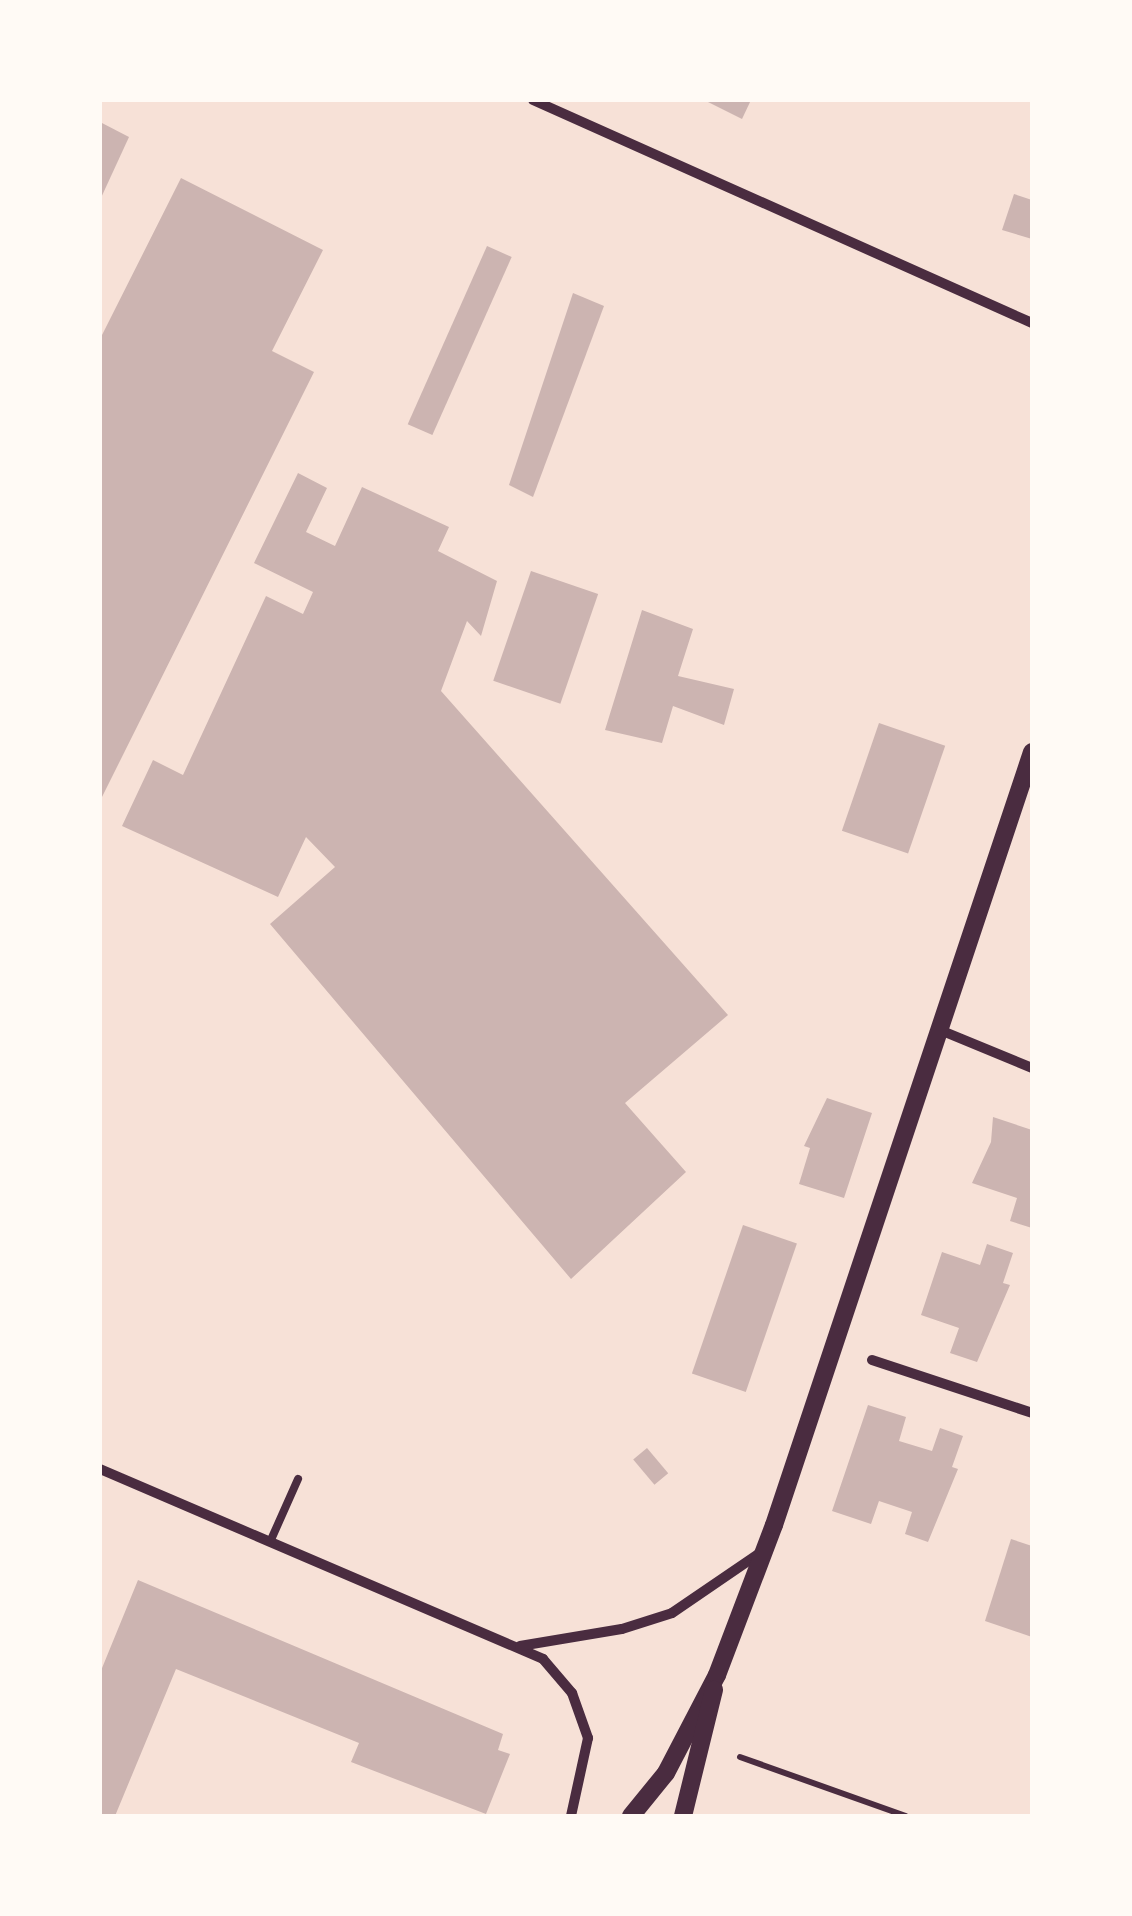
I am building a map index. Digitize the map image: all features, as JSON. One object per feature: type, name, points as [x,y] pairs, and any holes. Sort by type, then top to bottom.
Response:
[{"type":"street","points":[[534,100],[553,103],[1032,323]]},
{"type":"street","points":[[682,1816],[717,1675],[764,1550],[1032,752]]},
{"type":"street","points":[[940,1030],[1032,1068]]},
{"type":"street","points":[[872,1360],[1032,1414]]},
{"type":"street","points":[[100,1470],[520,1646],[560,1675],[581,1712],[588,1758],[571,1816]]},
{"type":"street","points":[[520,1646],[622,1629],[672,1613],[764,1550]]},
{"type":"street","points":[[631,1816],[666,1773],[717,1675]]},
{"type":"lane","points":[[270,1542],[298,1479]]},
{"type":"path","points":[[740,1756],[906,1816]]},
{"type":"building","points":[[704,100],[751,100],[742,119]]},
{"type":"building","points":[[100,122],[129,137],[100,200]]},
{"type":"building","points":[[181,178],[323,250],[272,351],[314,372],[100,801],[100,339]]},
{"type":"building","points":[[1014,194],[1032,200],[1032,239],[1002,230]]},
{"type":"building","points":[[487,246],[512,257],[432,435],[408,424]]},
{"type":"building","points":[[573,293],[604,306],[533,497],[509,485]]},
{"type":"building","points":[[298,473],[327,488],[306,532],[335,546],[362,487],[449,527],[438,551],[497,581],[481,636],[467,621],[441,691],[728,1015],[625,1103],[686,1172],[571,1279],[270,924],[335,867],[306,837],[278,897],[122,826],[153,760],[183,775],[266,596],[303,614],[313,592],[254,563]]},
{"type":"building","points":[[531,571],[598,594],[560,704],[493,681]]},
{"type":"building","points":[[642,610],[693,629],[678,676],[734,689],[724,725],[673,706],[662,743],[605,730]]},
{"type":"building","points":[[879,723],[945,746],[908,854],[842,831]]},
{"type":"building","points":[[827,1098],[872,1113],[844,1198],[799,1184],[810,1148],[804,1146]]},
{"type":"building","points":[[993,1117],[1032,1130],[1032,1228],[1010,1221],[1017,1198],[972,1183],[991,1142]]},
{"type":"building","points":[[743,1225],[797,1244],[746,1392],[692,1373]]},
{"type":"building","points":[[987,1244],[1013,1253],[1003,1283],[1010,1285],[977,1362],[950,1353],[959,1328],[921,1315],[942,1252],[980,1265]]},
{"type":"building","points":[[868,1405],[906,1417],[899,1441],[932,1451],[940,1428],[963,1436],[952,1467],[958,1469],[928,1542],[905,1534],[912,1512],[879,1501],[871,1524],[832,1511]]},
{"type":"building","points":[[647,1448],[668,1473],[654,1485],[633,1460]]},
{"type":"building","points":[[1011,1539],[1032,1546],[1032,1637],[985,1621]]},
{"type":"building","points":[[138,1580],[503,1734],[498,1750],[510,1754],[486,1814],[351,1762],[359,1743],[176,1669],[115,1816],[100,1816],[100,1673]]}]
